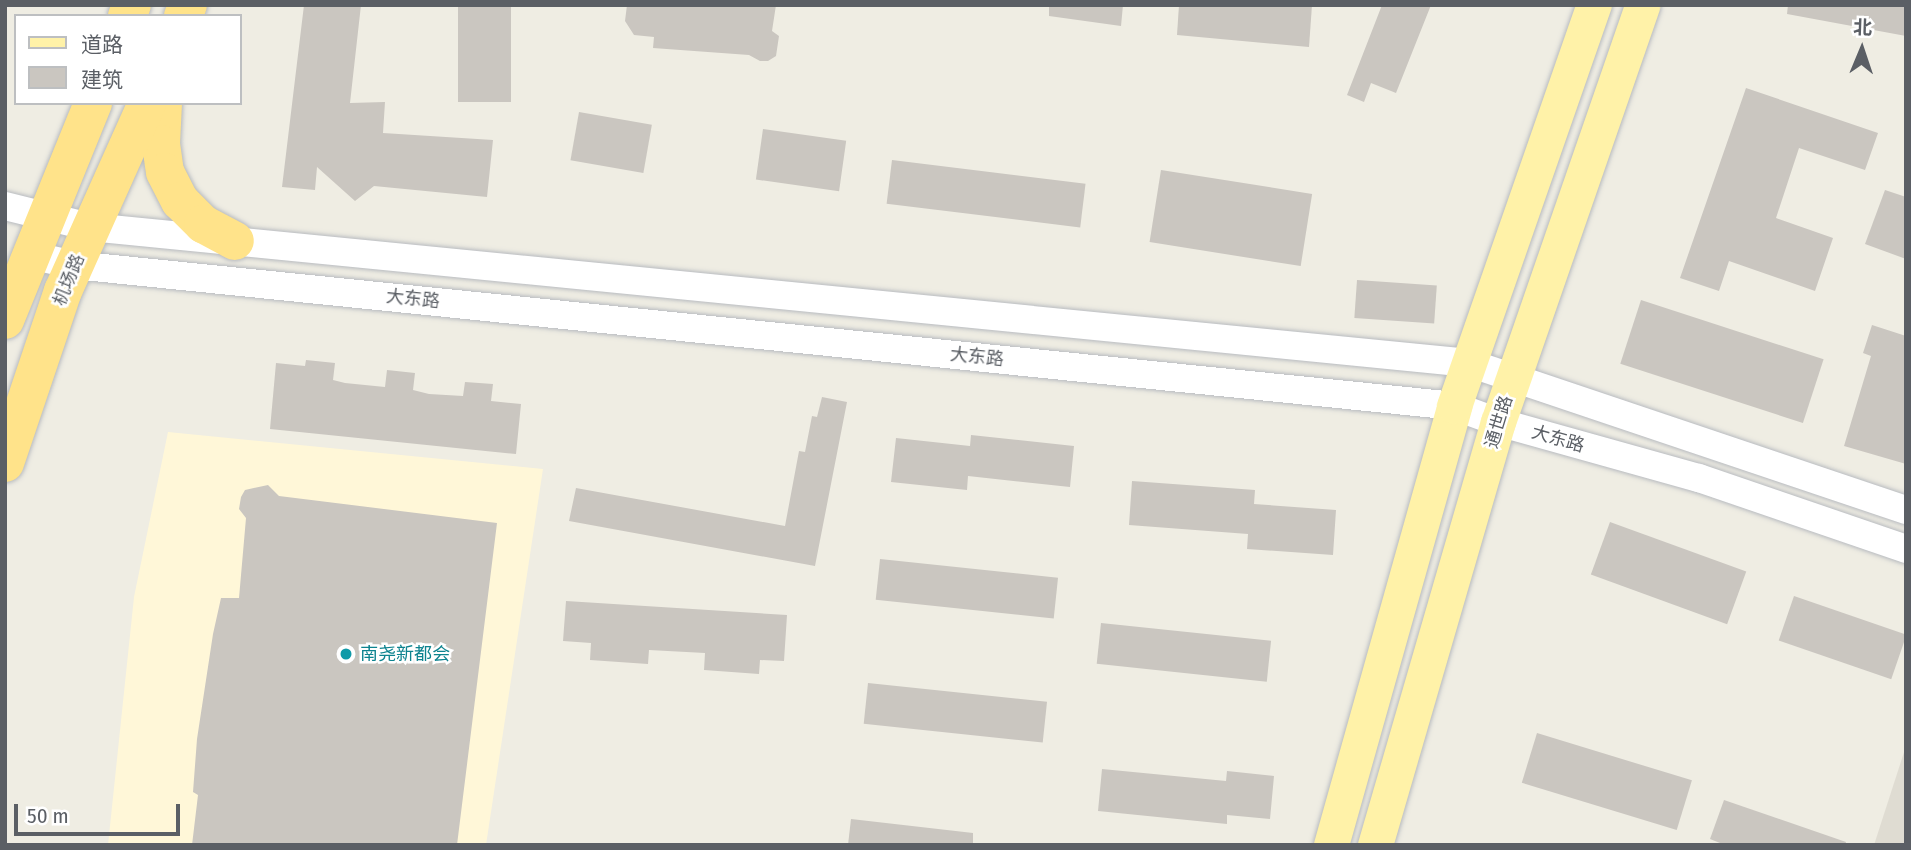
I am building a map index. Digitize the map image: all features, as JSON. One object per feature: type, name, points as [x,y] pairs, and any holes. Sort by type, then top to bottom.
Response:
[{"type":"highway","points":[[5,320],[92,105]]},
{"type":"highway","name":"机场路","points":[[5,463],[74,265],[146,105]]},
{"type":"highway","points":[[163,105],[161,144],[165,172],[180,201],[203,224],[235,241]]},
{"type":"main road","points":[[1331,845],[1454,406],[1594,5]]},
{"type":"main road","name":"通世路","points":[[1375,845],[1498,422],[1642,5]]},
{"type":"street","points":[[5,206],[90,227],[1469,363],[1906,510]]},
{"type":"street","name":"大东路","points":[[30,256],[74,265],[1454,406],[1498,422],[1699,478],[1906,549]]},
{"type":"shaded area","points":[[168,432],[543,469],[486,845],[108,845],[134,597]]},
{"type":"shaded area","points":[[1906,746],[1906,845],[1874,845]]},
{"type":"building","points":[[304,5],[361,5],[350,103],[385,102],[383,133],[493,140],[487,197],[374,186],[355,201],[317,167],[315,190],[282,187]]},
{"type":"building","points":[[458,5],[511,5],[511,102],[458,102]]},
{"type":"building","points":[[627,5],[776,5],[772,31],[779,36],[776,56],[768,61],[760,61],[749,55],[653,48],[654,37],[634,35],[625,21]]},
{"type":"building","points":[[1049,5],[1123,5],[1121,26],[1049,16]]},
{"type":"building","points":[[1179,5],[1312,5],[1309,47],[1177,35]]},
{"type":"building","points":[[1382,5],[1431,5],[1396,93],[1371,83],[1364,102],[1347,95]]},
{"type":"building","points":[[1788,5],[1906,5],[1906,36],[1787,14]]},
{"type":"building","points":[[1746,88],[1878,133],[1865,170],[1799,148],[1776,218],[1833,238],[1815,291],[1729,261],[1719,291],[1680,278]]},
{"type":"building","points":[[579,112],[652,125],[643,173],[570,160]]},
{"type":"building","points":[[763,129],[846,141],[839,191],[756,180]]},
{"type":"building","points":[[892,160],[1086,184],[1080,227],[887,204]]},
{"type":"building","points":[[1161,170],[1312,194],[1301,266],[1150,242]]},
{"type":"building","points":[[1885,190],[1906,197],[1906,259],[1865,244]]},
{"type":"building","points":[[1357,280],[1437,286],[1434,323],[1354,318]]},
{"type":"building","points":[[1641,300],[1824,359],[1803,423],[1620,364]]},
{"type":"building","points":[[1872,325],[1906,336],[1906,464],[1844,446],[1871,356],[1863,353]]},
{"type":"building","points":[[306,360],[335,363],[333,380],[345,383],[385,387],[387,370],[415,373],[413,390],[429,394],[463,396],[465,382],[493,384],[491,401],[521,404],[516,454],[270,429],[276,363],[305,366]]},
{"type":"building","points":[[822,397],[847,402],[815,566],[569,521],[576,488],[785,526],[799,451],[805,452],[812,416],[817,417]]},
{"type":"building","points":[[971,435],[1074,446],[1070,487],[968,476],[967,490],[891,482],[896,438],[970,446]]},
{"type":"building","points":[[1132,481],[1255,490],[1254,504],[1336,510],[1333,555],[1247,549],[1248,534],[1129,525]]},
{"type":"building","name":"南尧新都会","points":[[268,485],[279,496],[497,523],[457,845],[192,845],[198,795],[193,792],[197,739],[213,634],[221,598],[239,598],[246,518],[239,509],[241,497],[245,490]]},
{"type":"building","points":[[1610,522],[1746,572],[1727,624],[1591,575]]},
{"type":"building","points":[[880,559],[1058,578],[1054,618],[876,600]]},
{"type":"building","points":[[1794,596],[1906,635],[1891,679],[1779,640]]},
{"type":"building","points":[[566,601],[787,615],[784,661],[760,660],[759,674],[704,670],[705,653],[649,650],[648,664],[590,660],[591,643],[563,641]]},
{"type":"building","points":[[1101,623],[1271,641],[1267,682],[1097,664]]},
{"type":"building","points":[[868,683],[1047,702],[1043,743],[864,724]]},
{"type":"building","points":[[1537,733],[1692,780],[1677,830],[1522,783]]},
{"type":"building","points":[[1102,769],[1226,781],[1227,771],[1274,776],[1270,819],[1227,815],[1227,824],[1098,811]]},
{"type":"building","points":[[1724,800],[1846,842],[1845,845],[1725,845],[1710,839]]},
{"type":"building","points":[[851,819],[973,833],[973,845],[848,845]]},
{"type":"place","name":"南尧新都会","points":[[346,654]]}]
